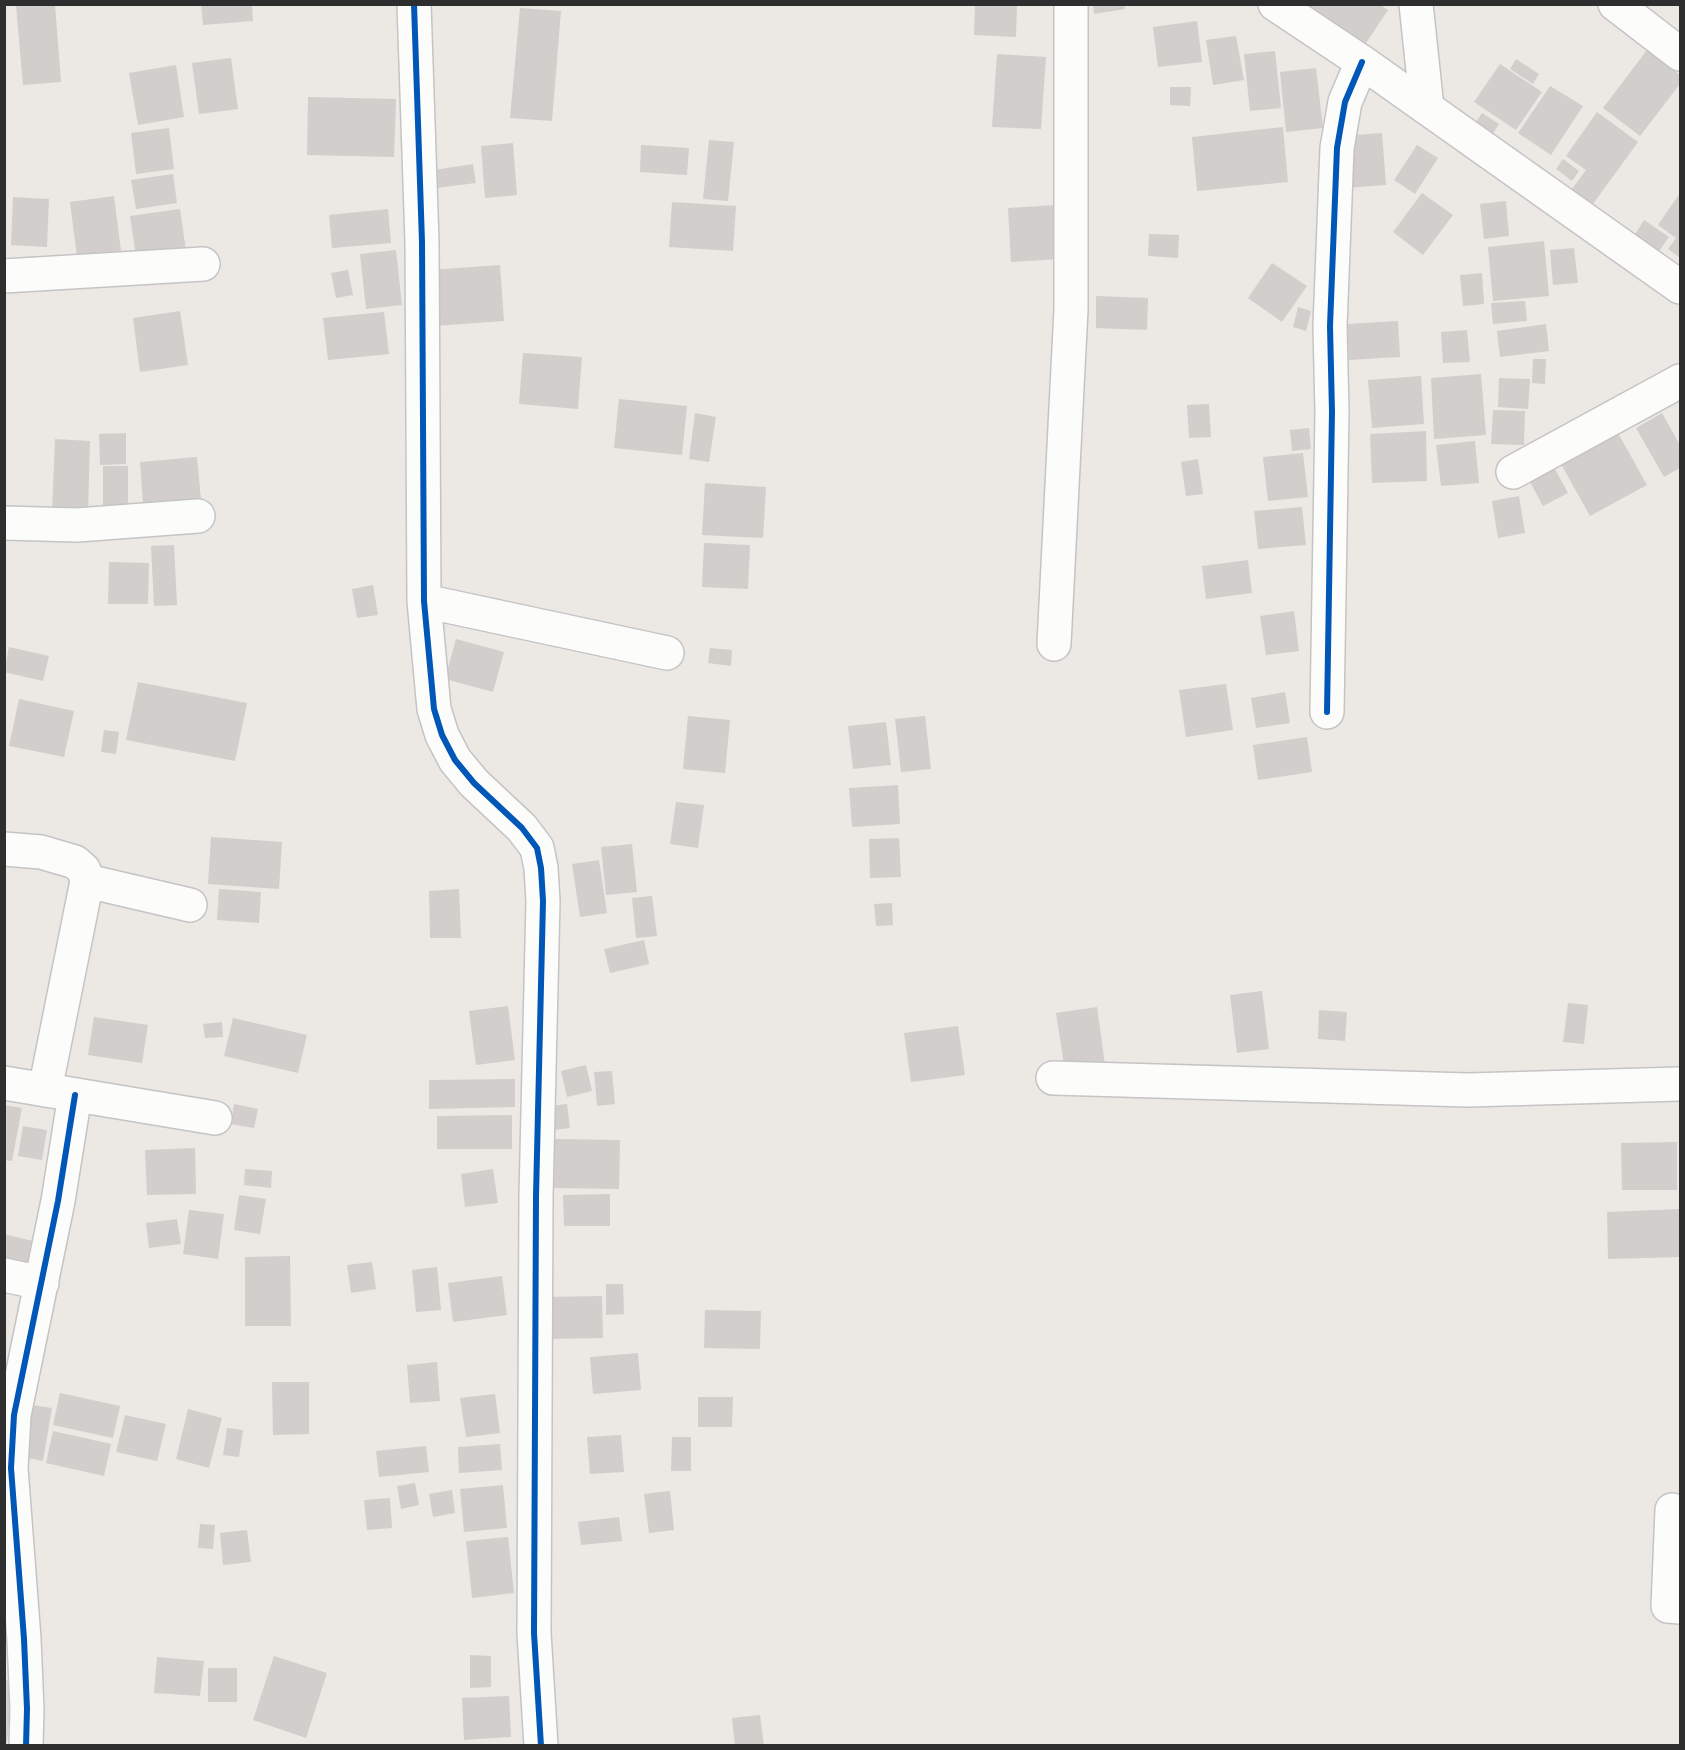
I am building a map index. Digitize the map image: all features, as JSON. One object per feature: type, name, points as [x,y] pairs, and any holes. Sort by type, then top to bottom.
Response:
[{"type":"street","points":[[414,4],[422,242],[424,601],[434,709],[442,735],[455,760],[474,783],[522,828],[537,848],[542,868],[543,913],[536,1197],[534,1633],[541,1746]]},
{"type":"street","points":[[1054,644],[1071,309],[1071,4]]},
{"type":"street","points":[[1275,4],[1362,62],[1680,287]]},
{"type":"street","points":[[1416,4],[1427,108]]},
{"type":"street","points":[[1615,4],[1680,54]]},
{"type":"street","points":[[1327,712],[1332,412],[1330,326],[1337,148],[1345,102],[1362,62]]},
{"type":"street","points":[[4,276],[203,264]]},
{"type":"street","points":[[1513,472],[1680,381]]},
{"type":"street","points":[[4,523],[78,525],[198,516]]},
{"type":"street","points":[[424,601],[667,653]]},
{"type":"street","points":[[4,849],[41,852],[75,862],[84,870],[87,881],[60,1093],[42,1283],[14,1415],[11,1468],[24,1639],[26,1746]]},
{"type":"street","points":[[87,881],[190,905]]},
{"type":"street","points":[[1053,1078],[1468,1090],[1680,1084]]},
{"type":"street","points":[[4,1083],[215,1118]]},
{"type":"street","points":[[4,1275],[42,1283]]},
{"type":"street","points":[[1672,1510],[1668,1606],[1680,1608]]},
{"type":"building","points":[[201,4],[252,4],[253,21],[203,25]]},
{"type":"building","points":[[975,4],[1017,4],[1016,37],[974,35]]},
{"type":"building","points":[[1093,4],[1124,4],[1125,9],[1094,14]]},
{"type":"building","points":[[1296,4],[1379,4],[1388,10],[1362,49]]},
{"type":"building","points":[[16,5],[55,5],[61,82],[23,85]]},
{"type":"building","points":[[520,8],[561,11],[552,121],[510,118]]},
{"type":"building","points":[[1197,21],[1202,62],[1158,67],[1153,27]]},
{"type":"building","points":[[1236,36],[1244,80],[1213,85],[1206,40]]},
{"type":"building","points":[[1647,50],[1680,75],[1680,84],[1640,136],[1603,108]]},
{"type":"building","points":[[1275,51],[1281,108],[1250,111],[1244,54]]},
{"type":"building","points":[[997,54],[1046,57],[1041,129],[992,127]]},
{"type":"building","points":[[231,58],[238,109],[199,114],[192,63]]},
{"type":"building","points":[[1516,59],[1539,74],[1533,84],[1510,69]]},
{"type":"building","points":[[1500,64],[1542,92],[1516,130],[1474,102]]},
{"type":"building","points":[[176,65],[184,117],[138,125],[129,73]]},
{"type":"building","points":[[1316,68],[1323,128],[1286,132],[1280,72]]},
{"type":"building","points":[[1550,86],[1583,106],[1551,155],[1518,133]]},
{"type":"building","points":[[1170,87],[1191,87],[1190,106],[1170,105]]},
{"type":"building","points":[[308,97],[396,99],[394,157],[307,155]]},
{"type":"building","points":[[1597,112],[1638,142],[1590,208],[1569,193],[1586,170],[1566,156]]},
{"type":"building","points":[[1482,113],[1499,124],[1492,135],[1475,124]]},
{"type":"building","points":[[1283,127],[1288,182],[1197,191],[1192,137]]},
{"type":"building","points":[[169,128],[174,169],[136,174],[131,133]]},
{"type":"building","points":[[1382,133],[1386,185],[1345,188],[1341,136]]},
{"type":"building","points":[[709,140],[734,142],[728,201],[703,199]]},
{"type":"building","points":[[513,143],[517,195],[485,198],[481,146]]},
{"type":"building","points":[[641,145],[689,148],[687,175],[640,172]]},
{"type":"building","points":[[1417,145],[1438,158],[1415,194],[1394,180]]},
{"type":"building","points":[[1563,159],[1579,171],[1572,181],[1556,169]]},
{"type":"building","points":[[473,164],[476,183],[436,188],[434,170]]},
{"type":"building","points":[[173,174],[177,203],[136,209],[131,180]]},
{"type":"building","points":[[1422,193],[1453,215],[1423,255],[1393,232]]},
{"type":"building","points":[[1680,193],[1680,258],[1668,249],[1676,238],[1658,225]]},
{"type":"building","points":[[114,196],[121,251],[77,257],[70,202]]},
{"type":"building","points":[[13,197],[49,199],[47,247],[11,245]]},
{"type":"building","points":[[1506,201],[1509,236],[1484,239],[1480,204]]},
{"type":"building","points":[[672,202],[736,206],[733,251],[669,247]]},
{"type":"building","points":[[1056,205],[1060,259],[1011,262],[1008,208]]},
{"type":"building","points":[[180,209],[186,251],[136,257],[130,216]]},
{"type":"building","points":[[388,209],[391,243],[332,248],[329,215]]},
{"type":"building","points":[[1644,220],[1669,237],[1657,254],[1632,239]]},
{"type":"building","points":[[1149,234],[1179,235],[1178,258],[1148,256]]},
{"type":"building","points":[[1544,241],[1549,296],[1493,301],[1488,247]]},
{"type":"building","points":[[1574,248],[1578,283],[1553,285],[1550,250]]},
{"type":"building","points":[[396,250],[402,305],[366,309],[360,254]]},
{"type":"building","points":[[1272,263],[1307,286],[1282,322],[1248,298]]},
{"type":"building","points":[[500,265],[504,321],[434,326],[430,270]]},
{"type":"building","points":[[348,270],[353,295],[336,298],[331,273]]},
{"type":"building","points":[[1482,273],[1484,304],[1463,306],[1460,275]]},
{"type":"building","points":[[1096,296],[1148,298],[1147,330],[1096,328]]},
{"type":"building","points":[[1525,301],[1527,321],[1493,324],[1491,303]]},
{"type":"building","points":[[1298,307],[1311,311],[1306,331],[1293,327]]},
{"type":"building","points":[[180,311],[188,365],[140,372],[133,318]]},
{"type":"building","points":[[384,312],[389,354],[328,360],[323,318]]},
{"type":"building","points":[[1398,321],[1400,357],[1349,360],[1347,324]]},
{"type":"building","points":[[1546,324],[1549,351],[1500,357],[1497,331]]},
{"type":"building","points":[[1467,330],[1470,362],[1443,363],[1441,332]]},
{"type":"building","points":[[523,353],[582,357],[578,409],[519,404]]},
{"type":"building","points":[[1533,359],[1546,359],[1545,384],[1532,383]]},
{"type":"building","points":[[1481,374],[1486,435],[1434,439],[1431,378]]},
{"type":"building","points":[[1421,376],[1424,424],[1372,428],[1368,380]]},
{"type":"building","points":[[1499,378],[1530,379],[1528,409],[1498,407]]},
{"type":"building","points":[[619,399],[687,406],[682,455],[614,448]]},
{"type":"building","points":[[1209,404],[1211,437],[1189,438],[1187,405]]},
{"type":"building","points":[[1493,410],[1525,411],[1524,445],[1491,444]]},
{"type":"building","points":[[695,413],[716,417],[709,462],[689,459]]},
{"type":"building","points":[[1662,413],[1680,445],[1680,468],[1664,477],[1636,428]]},
{"type":"building","points":[[1309,428],[1311,449],[1292,451],[1290,430]]},
{"type":"building","points":[[1426,431],[1427,481],[1372,483],[1370,434]]},
{"type":"building","points":[[126,433],[126,464],[100,465],[99,434]]},
{"type":"building","points":[[1618,433],[1647,485],[1590,516],[1561,464]]},
{"type":"building","points":[[55,439],[90,441],[88,514],[52,513]]},
{"type":"building","points":[[1475,441],[1479,483],[1441,486],[1436,445]]},
{"type":"building","points":[[1303,453],[1308,497],[1268,501],[1263,457]]},
{"type":"building","points":[[197,457],[201,500],[143,505],[140,462]]},
{"type":"building","points":[[1198,459],[1203,494],[1186,496],[1181,462]]},
{"type":"building","points":[[103,466],[128,466],[128,513],[103,513]]},
{"type":"building","points":[[1555,469],[1568,493],[1543,506],[1530,482]]},
{"type":"building","points":[[705,483],[766,487],[763,538],[702,535]]},
{"type":"building","points":[[1519,496],[1525,533],[1498,538],[1492,501]]},
{"type":"building","points":[[1302,507],[1306,545],[1258,549],[1254,511]]},
{"type":"building","points":[[704,543],[750,545],[748,589],[702,587]]},
{"type":"building","points":[[174,545],[177,605],[154,606],[151,546]]},
{"type":"building","points":[[1248,560],[1252,593],[1206,599],[1202,566]]},
{"type":"building","points":[[109,562],[149,563],[148,604],[108,604]]},
{"type":"building","points":[[373,585],[378,615],[357,618],[352,589]]},
{"type":"building","points":[[1294,611],[1299,651],[1266,655],[1260,616]]},
{"type":"building","points":[[456,639],[504,652],[493,692],[445,679]]},
{"type":"building","points":[[9,647],[49,656],[43,681],[4,672]]},
{"type":"building","points":[[710,648],[732,650],[731,666],[708,663]]},
{"type":"building","points":[[138,682],[247,703],[235,761],[126,740]]},
{"type":"building","points":[[1226,684],[1233,730],[1186,737],[1179,690]]},
{"type":"building","points":[[1285,692],[1290,723],[1256,728],[1251,698]]},
{"type":"building","points":[[19,699],[74,711],[64,757],[9,746]]},
{"type":"building","points":[[688,716],[730,720],[725,773],[683,769]]},
{"type":"building","points":[[925,716],[931,769],[901,772],[895,719]]},
{"type":"building","points":[[886,722],[891,765],[853,769],[848,726]]},
{"type":"building","points":[[104,730],[119,732],[116,754],[101,752]]},
{"type":"building","points":[[1307,737],[1312,772],[1258,780],[1253,745]]},
{"type":"building","points":[[898,785],[900,824],[852,827],[849,788]]},
{"type":"building","points":[[676,802],[704,805],[698,848],[670,844]]},
{"type":"building","points":[[211,837],[282,842],[279,889],[208,884]]},
{"type":"building","points":[[899,838],[901,877],[870,878],[869,839]]},
{"type":"building","points":[[632,844],[637,892],[606,895],[601,847]]},
{"type":"building","points":[[599,860],[607,913],[580,917],[572,864]]},
{"type":"building","points":[[219,889],[261,892],[259,923],[217,920]]},
{"type":"building","points":[[459,889],[461,938],[430,938],[429,891]]},
{"type":"building","points":[[652,896],[657,936],[636,938],[632,898]]},
{"type":"building","points":[[892,903],[893,925],[876,926],[874,904]]},
{"type":"building","points":[[644,940],[649,964],[610,973],[604,949]]},
{"type":"building","points":[[1262,991],[1269,1049],[1237,1053],[1230,995]]},
{"type":"building","points":[[1568,1003],[1588,1005],[1584,1044],[1563,1042]]},
{"type":"building","points":[[508,1006],[515,1060],[476,1065],[469,1011]]},
{"type":"building","points":[[1097,1007],[1105,1065],[1065,1071],[1056,1013]]},
{"type":"building","points":[[1319,1010],[1347,1012],[1345,1041],[1318,1039]]},
{"type":"building","points":[[94,1017],[148,1025],[142,1063],[88,1055]]},
{"type":"building","points":[[233,1018],[307,1035],[298,1073],[224,1056]]},
{"type":"building","points":[[222,1022],[223,1037],[205,1038],[203,1024]]},
{"type":"building","points":[[958,1026],[965,1075],[911,1082],[904,1033]]},
{"type":"building","points":[[586,1065],[592,1091],[567,1097],[561,1071]]},
{"type":"building","points":[[612,1071],[615,1104],[597,1106],[594,1072]]},
{"type":"building","points":[[515,1079],[515,1107],[429,1109],[429,1080]]},
{"type":"building","points":[[234,1104],[258,1109],[254,1128],[231,1124]]},
{"type":"building","points":[[567,1104],[570,1128],[554,1130],[550,1106]]},
{"type":"building","points":[[4,1105],[22,1108],[12,1161],[4,1160]]},
{"type":"building","points":[[512,1115],[512,1149],[437,1149],[437,1116]]},
{"type":"building","points":[[23,1126],[47,1130],[42,1160],[18,1156]]},
{"type":"building","points":[[555,1139],[620,1140],[619,1189],[554,1188]]},
{"type":"building","points":[[1677,1142],[1677,1190],[1622,1190],[1621,1143]]},
{"type":"building","points":[[195,1148],[196,1194],[147,1195],[145,1150]]},
{"type":"building","points":[[245,1169],[272,1171],[271,1188],[244,1185]]},
{"type":"building","points":[[493,1169],[498,1203],[465,1207],[461,1174]]},
{"type":"building","points":[[610,1194],[610,1226],[564,1226],[563,1195]]},
{"type":"building","points":[[239,1195],[266,1199],[260,1234],[234,1230]]},
{"type":"building","points":[[1680,1209],[1680,1257],[1608,1259],[1607,1212]]},
{"type":"building","points":[[189,1210],[224,1214],[218,1259],[183,1254]]},
{"type":"building","points":[[177,1219],[181,1244],[149,1248],[146,1223]]},
{"type":"building","points":[[4,1234],[37,1242],[29,1271],[4,1265]]},
{"type":"building","points":[[290,1256],[291,1326],[245,1326],[245,1257]]},
{"type":"building","points":[[372,1262],[376,1289],[351,1293],[347,1265]]},
{"type":"building","points":[[437,1267],[441,1310],[416,1312],[412,1270]]},
{"type":"building","points":[[502,1276],[507,1315],[453,1322],[448,1283]]},
{"type":"building","points":[[606,1284],[623,1284],[624,1314],[606,1315]]},
{"type":"building","points":[[602,1296],[603,1338],[546,1339],[546,1297]]},
{"type":"building","points":[[705,1310],[761,1311],[760,1349],[704,1348]]},
{"type":"building","points":[[638,1353],[641,1390],[593,1394],[590,1357]]},
{"type":"building","points":[[437,1362],[440,1401],[410,1403],[407,1365]]},
{"type":"building","points":[[272,1382],[309,1382],[309,1434],[273,1435]]},
{"type":"building","points":[[60,1393],[120,1406],[113,1438],[53,1425]]},
{"type":"building","points":[[495,1394],[500,1433],[466,1437],[460,1398]]},
{"type":"building","points":[[698,1397],[733,1397],[732,1427],[698,1427]]},
{"type":"building","points":[[32,1405],[52,1408],[43,1461],[23,1457]]},
{"type":"building","points":[[188,1409],[222,1418],[209,1468],[176,1459]]},
{"type":"building","points":[[125,1415],[166,1424],[157,1461],[116,1452]]},
{"type":"building","points":[[227,1428],[243,1430],[239,1457],[223,1455]]},
{"type":"building","points":[[53,1431],[111,1444],[104,1476],[46,1463]]},
{"type":"building","points":[[621,1435],[624,1472],[590,1474],[587,1437]]},
{"type":"building","points":[[672,1437],[691,1437],[691,1471],[671,1471]]},
{"type":"building","points":[[500,1444],[502,1470],[459,1473],[458,1447]]},
{"type":"building","points":[[426,1446],[429,1472],[379,1477],[376,1451]]},
{"type":"building","points":[[415,1483],[419,1505],[401,1509],[397,1486]]},
{"type":"building","points":[[503,1485],[507,1528],[464,1532],[460,1489]]},
{"type":"building","points":[[452,1490],[455,1513],[433,1517],[429,1494]]},
{"type":"building","points":[[670,1491],[674,1530],[649,1533],[644,1494]]},
{"type":"building","points":[[390,1498],[392,1528],[367,1530],[364,1500]]},
{"type":"building","points":[[619,1517],[622,1541],[581,1545],[578,1522]]},
{"type":"building","points":[[200,1524],[215,1525],[213,1549],[198,1548]]},
{"type":"building","points":[[247,1530],[251,1562],[223,1565],[220,1533]]},
{"type":"building","points":[[508,1537],[514,1593],[472,1598],[466,1541]]},
{"type":"building","points":[[470,1655],[491,1656],[491,1687],[470,1688]]},
{"type":"building","points":[[274,1656],[327,1673],[306,1738],[253,1720]]},
{"type":"building","points":[[157,1657],[204,1661],[200,1696],[154,1693]]},
{"type":"building","points":[[208,1668],[237,1668],[237,1702],[208,1702]]},
{"type":"building","points":[[4,1680],[13,1681],[7,1743],[4,1743]]},
{"type":"building","points":[[509,1696],[511,1737],[464,1740],[462,1698]]},
{"type":"building","points":[[760,1715],[764,1746],[735,1746],[732,1718]]},
{"type":"cycle path","points":[[414,4],[422,242],[424,601],[434,709],[442,735],[455,760],[474,783],[522,828],[537,848],[541,868],[543,901],[536,1196],[534,1633],[541,1746]]},
{"type":"cycle path","points":[[1327,712],[1332,412],[1330,326],[1337,148],[1345,102],[1362,62]]},
{"type":"cycle path","points":[[26,1746],[24,1639],[11,1468],[14,1415],[58,1201],[75,1095]]}]
